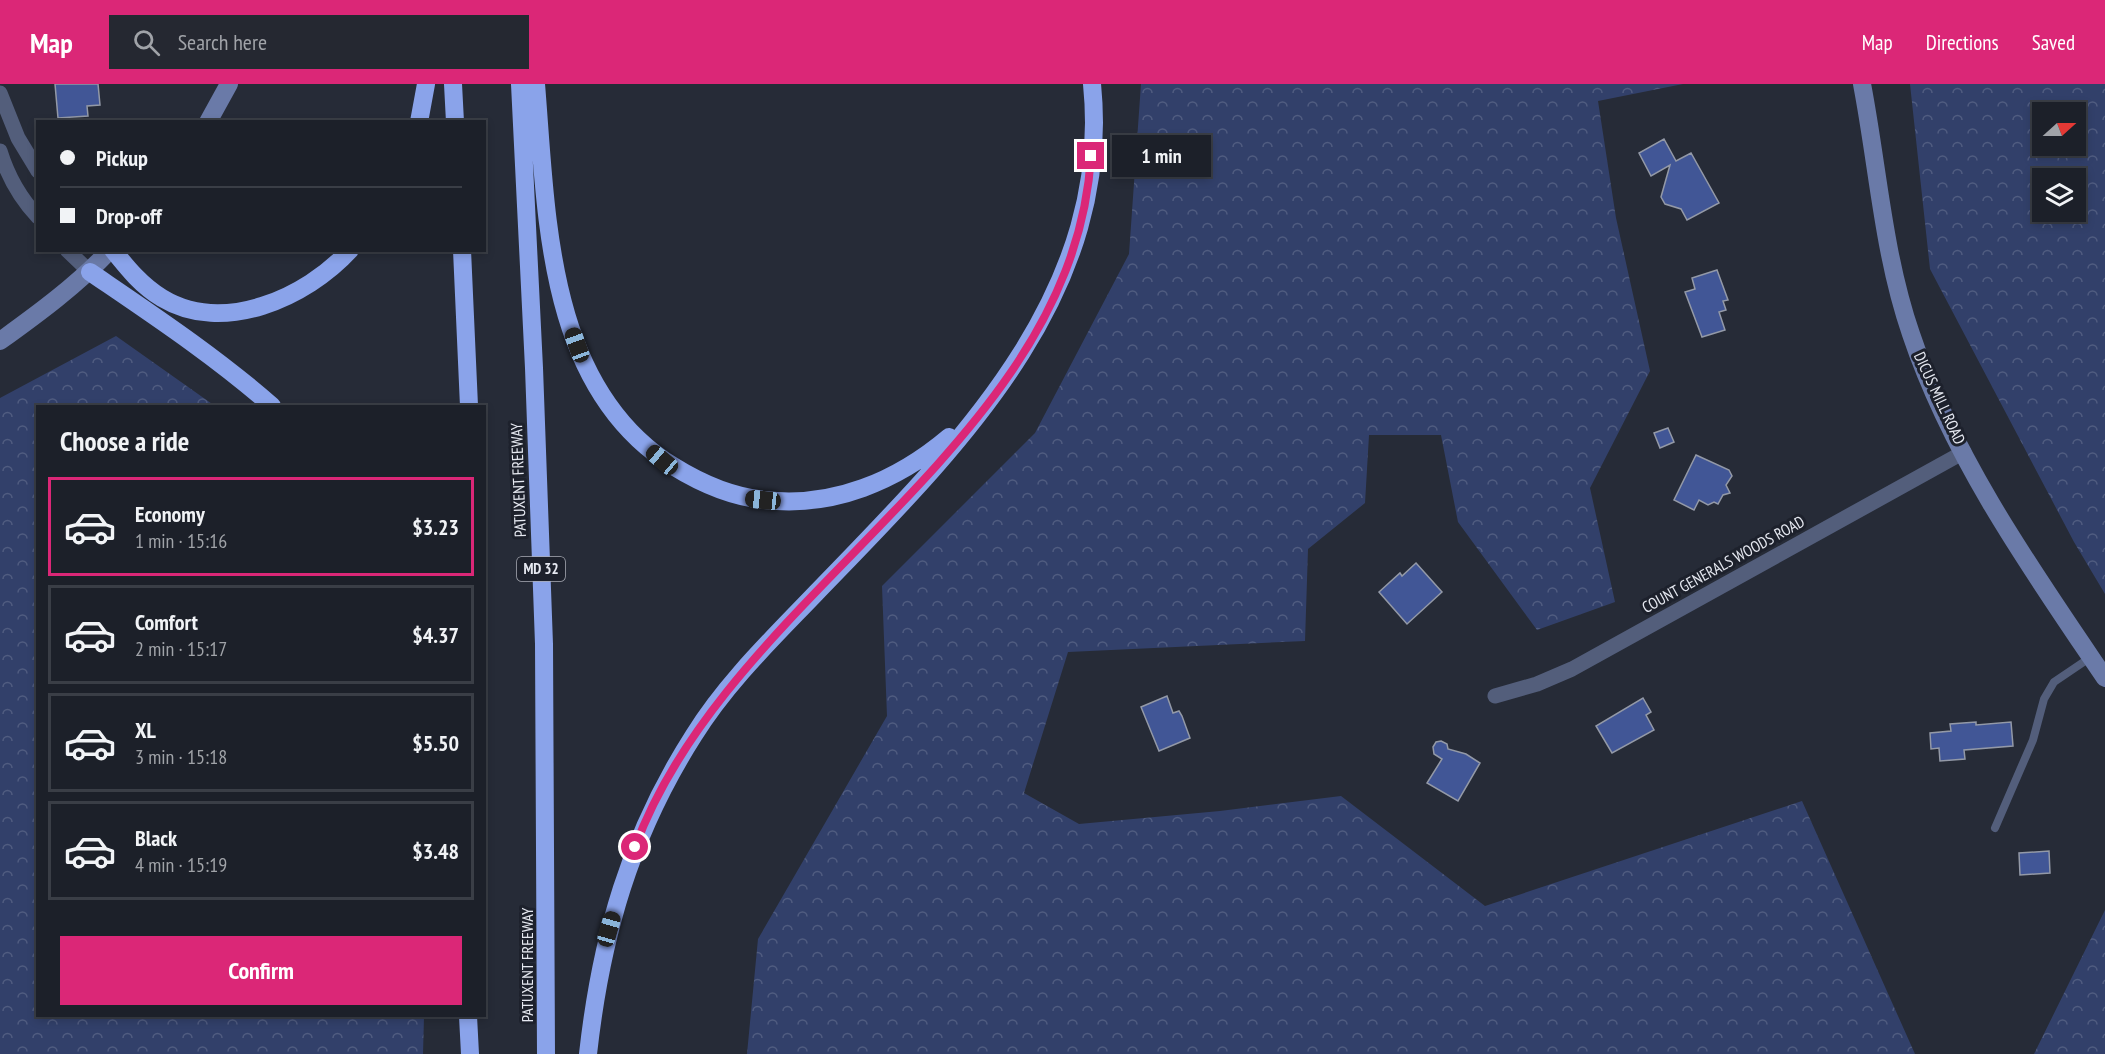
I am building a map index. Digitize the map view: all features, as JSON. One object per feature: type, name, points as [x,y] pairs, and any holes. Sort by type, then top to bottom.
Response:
[{"type":"highway","points":[[419,120],[426,84]]},
{"type":"highway","points":[[453,84],[455,120]]},
{"type":"highway","name":"PATUXENT FREEWAY","points":[[520,84],[534,368],[544,644],[546,1054]]},
{"type":"highway","points":[[536,84],[553,261],[566,312],[583,361],[597,390],[638,440],[662,460],[693,479],[720,491],[748,498],[811,501],[875,484],[907,468],[932,451],[982,409]]},
{"type":"highway","points":[[588,1054],[600,969],[621,884],[642,829],[695,733],[727,690],[766,644],[920,485],[982,409],[1032,338],[1052,301],[1066,267],[1079,225],[1090,177],[1092,84]]},
{"type":"highway","points":[[114,252],[140,283],[164,299],[209,312],[233,312],[286,297],[315,281],[348,252]]},
{"type":"highway","points":[[462,252],[470,405]]},
{"type":"highway","points":[[90,272],[183,333],[231,370],[271,405]]},
{"type":"highway","points":[[468,1017],[470,1054]]},
{"type":"highway","points":[[480,1017],[480,1054]]},
{"type":"street","points":[[209,120],[229,84]]},
{"type":"street","name":"DICUS MILL ROAD","points":[[1862,84],[1895,279],[1911,334],[1934,392],[1964,452],[2038,581],[2105,678]]},
{"type":"street","points":[[0,93],[18,138],[36,168]]},
{"type":"street","points":[[0,151],[6,174],[22,200],[36,215]]},
{"type":"street","points":[[69,252],[90,272]]},
{"type":"street","points":[[0,341],[44,310],[90,272],[110,252]]},
{"type":"street","name":"COUNT GENERALS WOODS ROAD","points":[[1495,696],[1537,684],[1572,669],[1964,452]]},
{"type":"lane","points":[[1995,828],[2033,740],[2044,699],[2054,682],[2091,657]]},
{"type":"green space","points":[[1141,84],[1683,84],[1598,101],[1616,218],[1650,371],[1590,488],[1615,602],[1537,630],[1458,522],[1441,435],[1369,435],[1365,503],[1308,549],[1305,641],[1068,652],[1024,793],[1079,824],[1220,811],[1341,796],[1485,906],[1802,801],[1915,1054],[747,1054],[758,939],[887,716],[882,586],[1035,433],[1129,254]]},
{"type":"green space","points":[[1910,84],[2105,84],[2105,594],[2074,542],[1930,269]]},
{"type":"green space","points":[[116,336],[214,405],[36,405],[36,1017],[424,1017],[423,1054],[0,1054],[0,398]]},
{"type":"green space","points":[[2105,910],[2105,1054],[2034,1054]]},
{"type":"building","points":[[55,84],[98,84],[100,105],[87,106],[88,116],[58,118]]},
{"type":"building","points":[[1664,139],[1676,161],[1691,153],[1719,203],[1687,220],[1681,209],[1665,204],[1661,197],[1670,165],[1651,176],[1639,153]]},
{"type":"building","points":[[1717,270],[1728,300],[1723,301],[1726,310],[1719,312],[1725,330],[1702,337],[1685,292],[1695,289],[1692,278]]},
{"type":"building","points":[[1668,428],[1674,442],[1660,448],[1654,433]]},
{"type":"building","points":[[1696,455],[1729,470],[1732,476],[1726,485],[1730,493],[1723,495],[1718,504],[1714,502],[1708,505],[1699,500],[1694,510],[1674,500]]},
{"type":"building","points":[[1416,563],[1442,592],[1407,624],[1379,592],[1400,573],[1402,576]]},
{"type":"building","points":[[1167,696],[1173,713],[1179,711],[1182,716],[1190,738],[1159,751],[1141,707]]},
{"type":"building","points":[[1643,698],[1651,712],[1646,715],[1654,730],[1612,753],[1596,726]]},
{"type":"building","points":[[1976,722],[1976,725],[2011,722],[2013,746],[1964,750],[1965,759],[1940,761],[1939,748],[1931,749],[1930,733],[1951,731],[1950,724]]},
{"type":"building","points":[[1441,741],[1447,744],[1448,749],[1466,754],[1480,763],[1458,801],[1427,783],[1442,759],[1434,754],[1433,747],[1436,742]]},
{"type":"building","points":[[2049,851],[2050,873],[2020,875],[2019,853]]},
{"type":"route","points":[[635,847],[667,779],[695,733],[727,690],[766,644],[920,485],[1008,375],[1052,301],[1066,267],[1090,177],[1091,156]]}]
